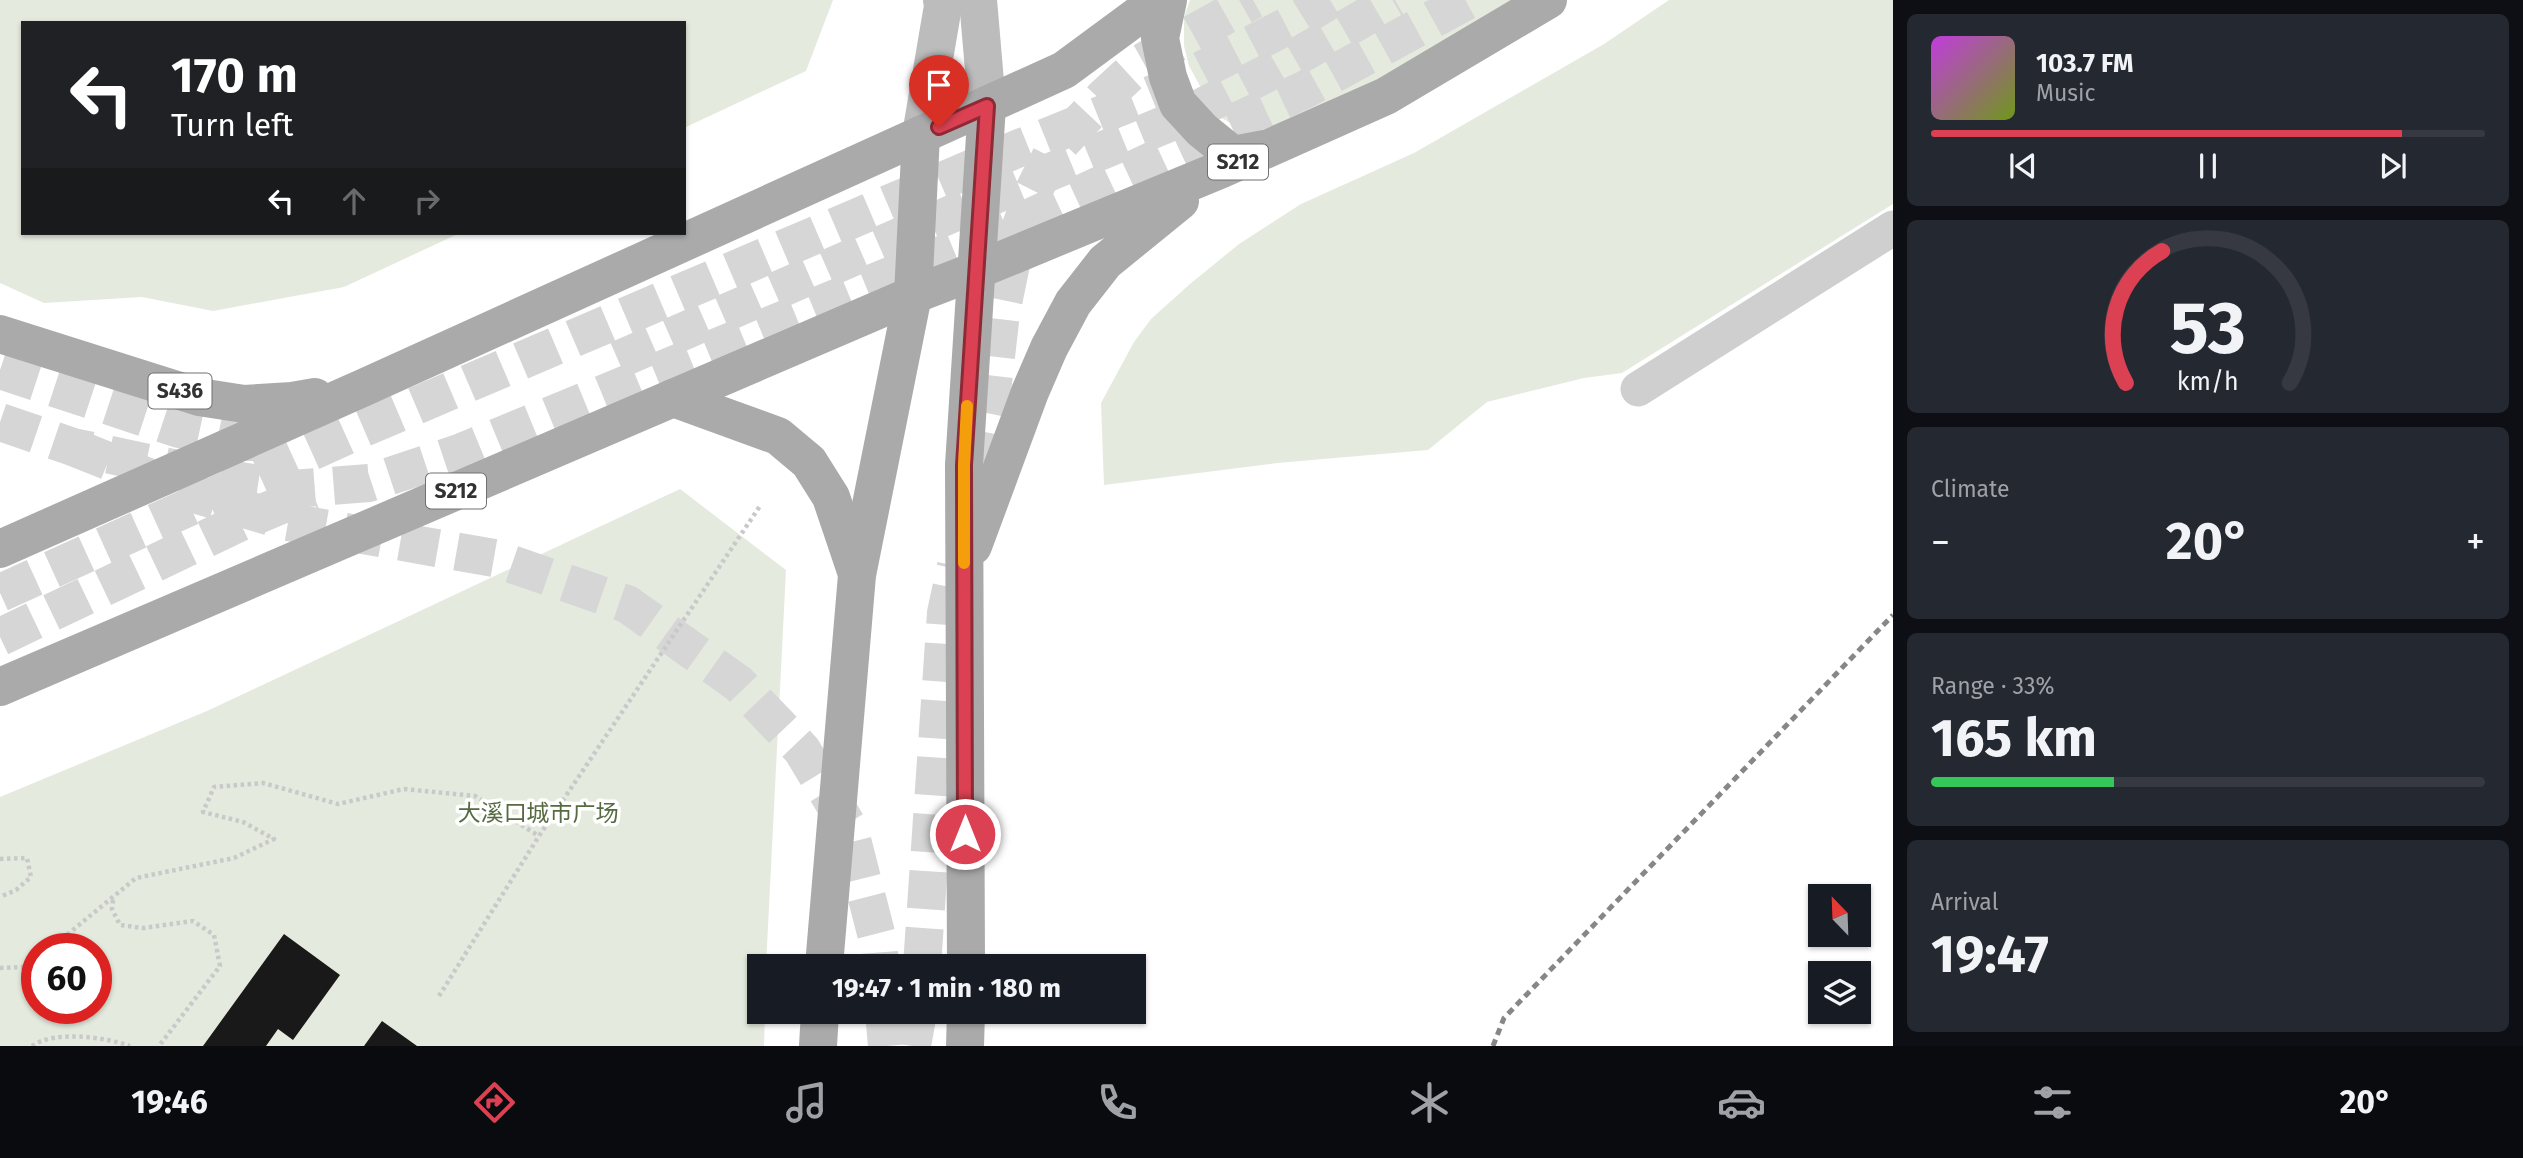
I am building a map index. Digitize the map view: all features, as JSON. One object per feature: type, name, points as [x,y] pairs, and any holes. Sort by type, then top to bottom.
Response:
[{"type":"main road","points":[[825,954],[857,575],[913,295],[921,135],[942,0]]},
{"type":"main road","points":[[966,954],[964,465],[987,106],[978,0]]},
{"type":"main road","points":[[0,549],[365,387],[1064,70],[1158,0]]},
{"type":"main road","points":[[1168,0],[1160,38],[1168,77],[1178,104],[1202,130],[1233,155],[1269,148]]},
{"type":"main road","name":"S212","points":[[0,687],[913,295],[1222,169],[1386,96],[1548,0]]},
{"type":"main road","points":[[964,571],[1030,392],[1073,303],[1105,262],[1153,221],[1222,169]]},
{"type":"main road","name":"S436","points":[[0,334],[199,397],[244,404],[292,401],[365,387]]},
{"type":"main road","points":[[673,398],[778,436],[809,462],[831,497],[857,575]]},
{"type":"main road","points":[[818,1046],[819,1024]]},
{"type":"main road","points":[[965,1046],[966,1024]]},
{"type":"street","points":[[1638,389],[1893,228]]},
{"type":"path","points":[[439,996],[539,835],[760,506]]},
{"type":"path","points":[[70,933],[136,878],[234,859],[274,839],[243,821],[204,812],[214,787],[263,783],[338,804],[404,789],[475,796],[539,835]]},
{"type":"path","points":[[0,859],[27,858],[31,877],[16,890],[0,897]]},
{"type":"path","points":[[113,898],[112,909],[120,925],[143,928],[192,921],[214,934],[219,966],[159,1046]]},
{"type":"path","points":[[0,968],[21,967]]},
{"type":"path","points":[[32,1046],[60,1036],[114,1040],[130,1046]]},
{"type":"green space","points":[[0,0],[833,0],[806,71],[686,127],[686,21],[21,21],[21,235],[456,235],[344,287],[213,311],[142,297],[44,303],[0,283]]},
{"type":"green space","points":[[1190,0],[1511,0],[1468,38],[1277,128],[1243,130],[1216,115],[1189,66],[1184,46],[1184,17]]},
{"type":"green space","points":[[1669,0],[1893,0],[1893,204],[1622,373],[1584,378],[1487,402],[1428,450],[1277,463],[1104,485],[1101,403],[1134,342],[1151,319],[1190,284],[1239,244],[1301,204],[1414,153],[1604,44]]},
{"type":"green space","name":"大溪口城市广场","points":[[680,489],[786,570],[767,954],[747,954],[747,1024],[765,1024],[764,1046],[0,1046],[0,797],[207,711]]},
{"type":"building","points":[[284,934],[340,975],[293,1040],[278,1029],[266,1046],[203,1046]]},
{"type":"building","points":[[382,1021],[417,1046],[364,1046]]},
{"type":"tunnel","points":[[976,469],[992,391],[1001,313],[1016,240],[1033,192],[1054,150],[1103,98],[1141,63],[1253,0]]},
{"type":"tunnel","points":[[0,593],[359,430],[1017,149],[1165,89],[1293,23],[1330,0]]},
{"type":"tunnel","points":[[618,360],[1004,191],[1181,118],[1277,68],[1395,0]]},
{"type":"tunnel","points":[[0,422],[73,447],[215,477],[292,489],[369,483],[459,453],[1014,225],[1306,89],[1468,0]]},
{"type":"tunnel","points":[[0,370],[179,429],[240,442],[260,442]]},
{"type":"tunnel","points":[[73,447],[181,490],[288,522],[494,558],[627,604],[739,684],[802,750],[849,828],[879,954]]},
{"type":"tunnel","points":[[0,637],[243,521],[312,492]]},
{"type":"tunnel","points":[[923,954],[946,613],[956,566]]},
{"type":"tunnel","points":[[885,1024],[887,1046]]},
{"type":"tunnel","points":[[912,1046],[916,1024]]},
{"type":"railway","points":[[1493,1046],[1504,1018],[1893,615]]},
{"type":"slow traffic","points":[[964,563],[967,406]]},
{"type":"route","points":[[939,127],[987,106],[964,465],[965,834]]}]
